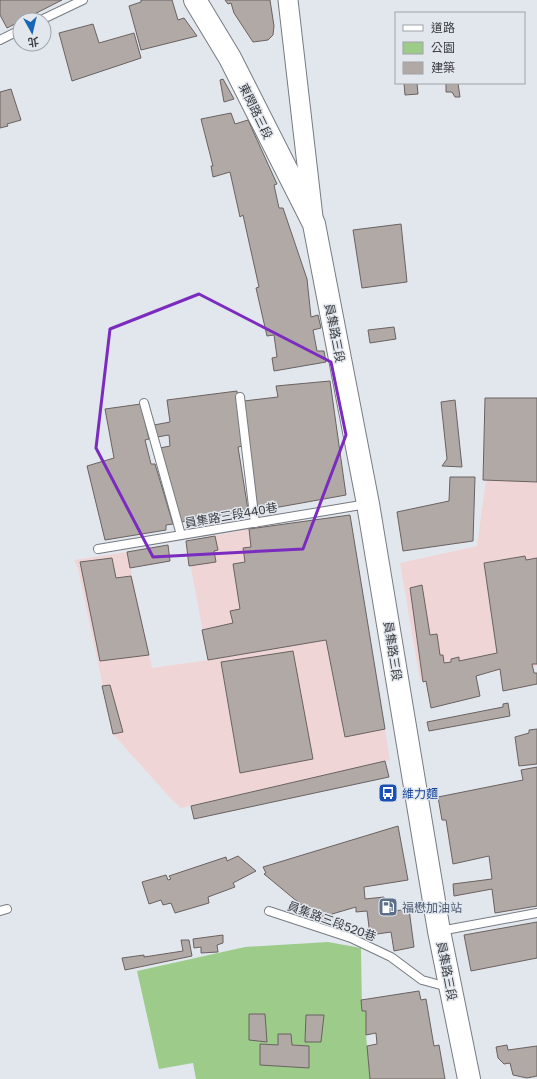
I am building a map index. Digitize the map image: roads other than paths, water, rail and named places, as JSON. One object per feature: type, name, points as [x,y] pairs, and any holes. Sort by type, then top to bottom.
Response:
[{"type":"main road","name":"東閔路三段","points":[[195,0],[230,58],[314,224]]},
{"type":"main road","name":"員集路三段","points":[[314,224],[368,504],[439,931],[469,1079]]},
{"type":"street","points":[[288,0],[314,224]]},
{"type":"lane","points":[[52,15],[83,0]]},
{"type":"lane","points":[[0,40],[12,34]]},
{"type":"lane","points":[[240,398],[255,523]]},
{"type":"lane","points":[[144,403],[181,535]]},
{"type":"lane","name":"員集路三段440巷","points":[[98,549],[368,504]]},
{"type":"lane","name":"員集路三段520巷","points":[[268,911],[351,938],[391,957],[422,980],[450,988]]},
{"type":"lane","points":[[439,931],[537,913]]},
{"type":"place","name":"維力麵","points":[[388,793]]},
{"type":"place","name":"福懋加油站","points":[[388,907]]}]
